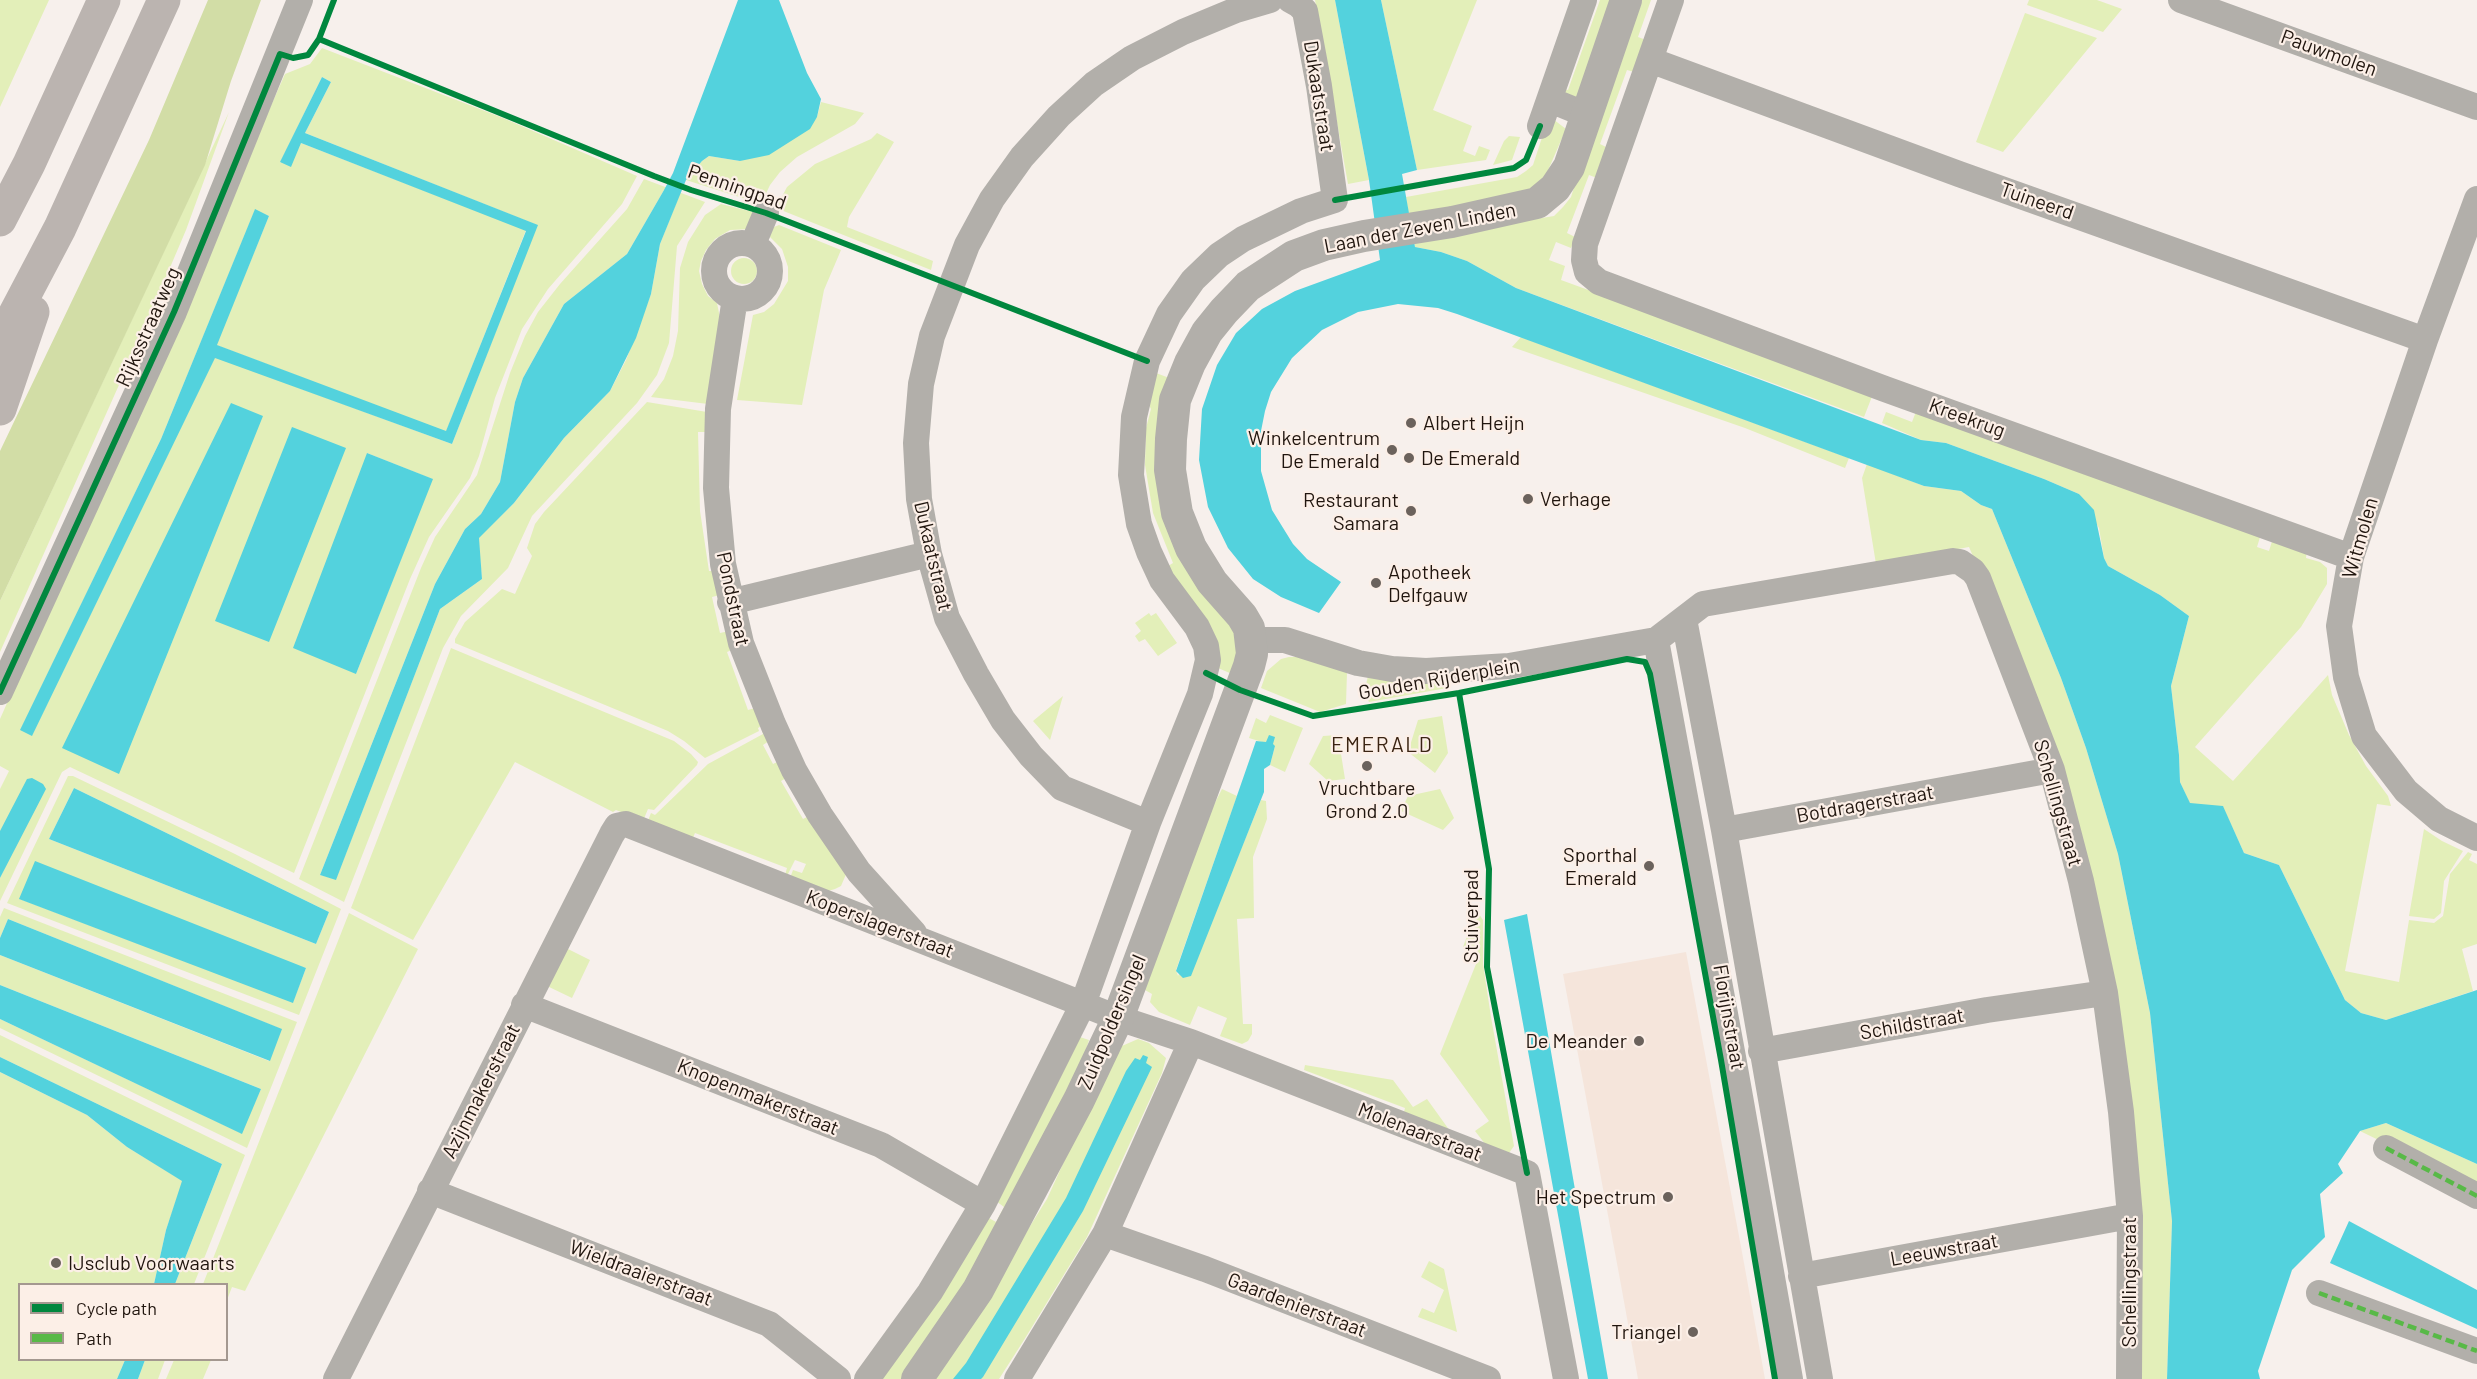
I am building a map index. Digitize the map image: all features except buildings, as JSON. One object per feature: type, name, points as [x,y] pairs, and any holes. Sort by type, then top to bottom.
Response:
[{"type":"highway","points":[[0,220],[34,154],[104,0]]},
{"type":"highway","points":[[0,342],[60,228],[164,0]]},
{"type":"highway","points":[[0,409],[7,395],[60,228]]},
{"type":"street","name":"Rijksstraatweg","points":[[0,692],[174,312],[300,0]]},
{"type":"street","name":"Dukaatstraat","points":[[1149,823],[1062,788],[1031,756],[1003,720],[947,618],[929,554],[919,499],[917,454],[921,384],[932,336],[967,245],[992,200],[1022,157],[1059,116],[1094,84],[1131,58],[1183,32],[1236,10],[1270,0]]},
{"type":"street","name":"Dukaatstraat","points":[[1290,0],[1299,4],[1305,11],[1319,86],[1335,200]]},
{"type":"street","points":[[1540,126],[1584,0]]},
{"type":"street","name":"Laan der Zeven Linden","points":[[1252,640],[1249,628],[1242,616],[1212,582],[1191,548],[1177,513],[1170,470],[1175,400],[1190,363],[1207,332],[1248,286],[1294,256],[1324,245],[1364,236],[1452,222],[1538,203],[1555,188],[1569,167],[1626,0]]},
{"type":"street","points":[[1650,60],[1671,0]]},
{"type":"street","name":"Pauwmolen","points":[[2181,0],[2477,107]]},
{"type":"street","name":"Kreekrug","points":[[1650,60],[1585,244],[1584,260],[1587,272],[1599,282],[2351,557]]},
{"type":"street","name":"Tuineerd","points":[[1650,60],[1959,174],[2425,340]]},
{"type":"street","points":[[1550,100],[1587,115]]},
{"type":"street","name":"Witmolen","points":[[2477,198],[2425,340],[2351,557],[2339,626],[2346,677],[2364,736],[2406,791],[2439,819],[2477,838]]},
{"type":"street","name":"Laan der Zeven Linden","points":[[1206,673],[1208,660],[1206,646],[1197,627],[1162,580],[1139,524],[1131,475],[1134,417],[1138,392],[1147,361],[1169,315],[1193,280],[1219,255],[1243,239],[1301,211],[1335,200]]},
{"type":"street","points":[[753,244],[766,213]]},
{"type":"street","points":[[743,242],[753,244],[766,255],[771,271],[770,280],[759,294],[744,299],[735,298],[726,294],[718,286],[714,267],[717,257],[733,244],[743,242]]},
{"type":"street","name":"Pondstraat","points":[[735,298],[718,409],[716,488],[723,564],[730,602],[754,680],[786,752],[820,815],[859,872],[920,940]]},
{"type":"street","points":[[730,602],[929,554]]},
{"type":"street","name":"Schellingstraat","points":[[1656,640],[1703,604],[1874,573],[1960,562],[1973,571],[1978,578],[2052,770],[2081,881],[2105,993],[2121,1112],[2130,1216],[2129,1379]]},
{"type":"street","name":"Florijnstraat","points":[[1684,619],[1724,830],[1820,1379]]},
{"type":"street","name":"Zuidpoldersingel","points":[[917,1379],[978,1290],[1079,1100],[1118,1018],[1240,690],[1252,654],[1252,640]]},
{"type":"street","name":"Gouden Rijderplein","points":[[1252,640],[1286,640],[1358,663],[1392,669],[1425,670],[1509,666],[1656,640]]},
{"type":"street","name":"Florijnstraat","points":[[1656,640],[1790,1379]]},
{"type":"street","name":"Zuidpoldersingel","points":[[867,1379],[930,1292],[983,1204],[1083,1004],[1206,673]]},
{"type":"street","name":"Botdragerstraat","points":[[1724,830],[2052,770]]},
{"type":"street","name":"Azijnmakerstraat","points":[[341,1377],[430,1191],[616,826],[626,824],[641,830]]},
{"type":"street","name":"Koperslagerstraat","points":[[641,830],[1118,1018]]},
{"type":"street","points":[[826,903],[842,896],[852,888],[859,872]]},
{"type":"street","name":"Florijnstraat","points":[[1711,945],[1743,941]]},
{"type":"street","name":"Schildstraat","points":[[1761,1051],[1987,1010],[2105,993]]},
{"type":"street","name":"Knopenmakerstraat","points":[[524,1005],[881,1145],[983,1204]]},
{"type":"street","name":"Molenaarstraat","points":[[1118,1018],[1191,1042],[1527,1173],[1566,1379]]},
{"type":"street","points":[[1017,1379],[1105,1233],[1191,1042]]},
{"type":"street","points":[[2386,1148],[2477,1196]]},
{"type":"street","points":[[1752,1171],[1782,1167]]},
{"type":"street","name":"Wieldraaierstraat","points":[[430,1191],[769,1324],[838,1379]]},
{"type":"street","name":"Leeuwstraat","points":[[1801,1276],[2130,1216]]},
{"type":"street","name":"Gaardenierstraat","points":[[1105,1233],[1205,1269],[1488,1379]]},
{"type":"street","points":[[2319,1293],[2477,1351]]},
{"type":"shaded area","points":[[1686,952],[1765,1379],[1638,1379],[1563,974]]},
{"type":"green space","points":[[0,0],[49,0],[0,107]]},
{"type":"green space","points":[[208,0],[261,0],[231,81],[205,165],[0,601],[0,451],[149,140]]},
{"type":"green space","points":[[1315,0],[1335,0],[1369,180],[1348,184]]},
{"type":"green space","points":[[1381,0],[1477,0],[1433,110],[1472,126],[1463,151],[1475,156],[1479,146],[1490,150],[1486,160],[1417,170]]},
{"type":"green space","points":[[1600,0],[1615,0],[1579,100],[1559,93],[1560,88],[1568,90]]},
{"type":"green space","points":[[1638,0],[1651,0],[1638,37],[1646,40],[1634,72],[1627,70],[1600,144],[1608,148],[1597,178],[1589,175],[1567,233],[1575,237],[1571,248],[1556,242],[1549,260],[1565,266],[1561,280],[1873,394],[1864,417],[1516,288],[1467,261],[1441,252],[1415,247],[1414,239],[1554,216],[1563,207],[1571,197]]},
{"type":"green space","points":[[2029,0],[2097,0],[2122,9],[2103,32],[2027,5]]},
{"type":"green space","points":[[2025,13],[2097,38],[2003,152],[1976,142]]},
{"type":"green space","points":[[322,48],[503,118],[637,176],[622,204],[548,289],[522,329],[495,398],[479,456],[470,478],[429,537],[410,579],[294,873],[70,767],[62,772],[0,901],[0,878],[17,842],[0,831],[0,789],[9,771],[0,766],[0,719],[285,74],[310,64]],"holes":[[[322,77],[331,82],[305,133],[537,225],[452,444],[215,357],[32,735],[21,729],[161,439],[255,210],[269,216],[216,345],[446,432],[526,230],[301,143],[280,163]],[[367,453],[432,479],[356,674]]]},
{"type":"green space","points":[[821,102],[864,113],[855,124],[797,157],[780,172],[770,185],[761,204],[686,180],[709,156],[740,161],[817,117]]},
{"type":"green space","points":[[229,112],[186,230],[0,652],[0,601]]},
{"type":"green space","points":[[1549,116],[1566,129],[1546,175],[1524,195],[1409,217],[1406,197],[1517,177],[1526,171],[1533,165]]},
{"type":"green space","points":[[877,133],[894,142],[849,217],[847,227],[933,261],[931,270],[776,208],[787,187],[815,164],[871,139]]},
{"type":"green space","points":[[1509,136],[1520,137],[1512,160],[1493,165],[1504,141]]},
{"type":"green space","points":[[644,179],[705,202],[677,246],[669,343],[657,375],[637,403],[532,516],[508,568],[461,616],[443,648],[344,902],[299,879],[421,568],[435,537],[477,475],[510,373],[525,336],[538,312],[627,209]],"holes":[[[664,190],[679,196],[660,244],[651,294],[626,360],[610,391],[564,438],[514,503],[478,538],[482,579],[440,609],[336,879],[320,875],[435,584],[465,529],[481,514],[500,482],[515,402],[523,378],[564,304],[627,254]]]},
{"type":"green space","points":[[721,204],[757,213],[751,229],[730,230],[715,239],[701,261],[699,271],[702,284],[708,296],[717,303],[720,318],[708,404],[651,397],[664,379],[673,356],[678,331],[680,268],[688,242],[705,215]]},
{"type":"green space","points":[[779,225],[841,250],[824,290],[802,405],[737,400],[753,315],[764,312],[774,304],[788,281],[788,267],[782,249],[768,235],[774,227]]},
{"type":"green space","points":[[744,258],[753,262],[757,271],[753,280],[744,284],[735,280],[731,271],[735,262]]},
{"type":"green space","points":[[1521,337],[1849,458],[1845,468],[1745,428],[1512,347]]},
{"type":"green space","points":[[1156,373],[1172,379],[1157,435],[1238,636],[1237,657],[1232,674],[1218,668],[1169,571],[1168,566],[1173,563],[1153,513],[1145,465],[1146,428],[1151,409],[1147,401]]},
{"type":"green space","points":[[647,402],[707,412],[706,432],[698,432],[700,511],[709,571],[716,571],[720,595],[712,597],[720,633],[729,631],[734,649],[727,652],[748,710],[755,708],[763,725],[758,728],[759,731],[705,758],[668,731],[455,643],[465,622],[502,589],[515,594],[532,556],[527,548],[535,524]]},
{"type":"green space","points":[[1917,409],[2261,534],[2257,547],[2269,551],[2273,538],[2307,550],[2306,558],[2320,562],[2327,568],[2327,584],[2301,627],[2195,747],[2233,781],[2328,675],[2332,695],[2349,735],[2366,766],[2388,796],[2391,806],[2377,804],[2345,971],[2399,982],[2409,920],[2434,923],[2443,916],[2450,874],[2468,852],[2472,854],[2469,860],[2477,864],[2477,944],[2462,949],[2473,991],[2386,1020],[2361,1013],[2345,1000],[2279,865],[2244,853],[2223,807],[2190,804],[2180,782],[2171,686],[2189,616],[2160,595],[2108,566],[2104,558],[2099,528],[2079,494],[1946,443],[1921,440],[1882,423],[1886,412],[1912,422]]},
{"type":"green space","points":[[1867,464],[1924,486],[1961,491],[1981,505],[1992,509],[2061,678],[2086,748],[2118,854],[2150,1013],[2172,1221],[2167,1379],[2137,1379],[2124,1067],[1991,598],[1969,547],[1876,564],[1862,478]]},
{"type":"green space","points":[[1149,613],[1151,616],[1156,613],[1177,643],[1158,656],[1145,639],[1139,642],[1135,636],[1141,631],[1135,623]]},
{"type":"green space","points":[[451,648],[674,741],[698,762],[654,810],[648,809],[643,821],[616,810],[613,812],[515,762],[413,940],[351,908]]},
{"type":"green space","points":[[1298,657],[1347,672],[1346,704],[1320,712],[1261,688],[1267,671],[1281,659]]},
{"type":"green space","points":[[1368,676],[1446,680],[1447,688],[1369,702],[1364,693]]},
{"type":"green space","points":[[1063,696],[1050,740],[1033,721]]},
{"type":"green space","points":[[1270,715],[1303,728],[1285,772],[1270,765],[1275,746],[1249,738],[1256,718],[1266,723]]},
{"type":"green space","points":[[1442,716],[1448,753],[1435,773],[1408,752],[1418,720]]},
{"type":"green space","points":[[764,730],[769,741],[763,745],[773,764],[779,761],[788,777],[781,781],[803,819],[811,815],[847,872],[841,886],[835,889],[828,891],[790,878],[793,870],[802,873],[806,864],[795,860],[787,876],[785,875],[787,868],[695,833],[692,840],[647,823],[651,813],[655,815],[708,764],[763,734]]},
{"type":"green space","points":[[1338,735],[1345,779],[1328,781],[1309,764],[1323,736]]},
{"type":"green space","points":[[68,776],[73,776],[235,854],[341,909],[299,1015],[7,903]],"holes":[[[74,788],[329,912],[316,944],[49,839]],[[20,899],[306,968],[293,1002]]]},
{"type":"green space","points":[[1222,789],[1237,796],[1176,970],[1178,976],[1237,859],[1261,800],[1266,801],[1267,819],[1253,857],[1254,918],[1237,919],[1243,1024],[1252,1024],[1252,1034],[1248,1041],[1242,1044],[1220,1036],[1227,1018],[1198,1006],[1190,1025],[1159,1012],[1150,1002],[1152,994],[1145,990],[1201,830]]},
{"type":"green space","points":[[1440,789],[1454,818],[1443,830],[1401,811],[1408,796]]},
{"type":"green space","points":[[2424,829],[2463,851],[2444,881],[2441,913],[2434,919],[2409,916]]},
{"type":"green space","points":[[4,908],[297,1022],[247,1148],[0,1028],[0,1019],[241,1133],[261,1089],[0,985],[0,955],[269,1061],[281,1029],[8,919],[0,938],[0,917]]},
{"type":"green space","points":[[349,913],[418,949],[245,1291],[232,1287],[228,1297],[228,1283],[203,1283]]},
{"type":"green space","points":[[1479,914],[1483,920],[1483,964],[1514,1146],[1509,1153],[1489,1149],[1475,1131],[1489,1121],[1440,1054],[1480,954],[1463,947],[1475,915]]},
{"type":"green space","points":[[566,948],[590,960],[572,998],[547,986]]},
{"type":"green space","points":[[0,1035],[245,1155],[194,1283],[175,1283],[222,1164],[0,1057]]},
{"type":"green space","points":[[1077,1036],[1089,1040],[1073,1090],[1014,1207],[921,1353],[901,1379],[881,1379],[987,1217],[996,1222],[1004,1207],[996,1201]]},
{"type":"green space","points":[[1138,1039],[1149,1043],[1166,1058],[1162,1073],[1087,1237],[1024,1340],[999,1379],[930,1379],[950,1354],[1047,1199],[1115,1049]]},
{"type":"green space","points":[[1305,1065],[1393,1080],[1413,1107],[1427,1099],[1450,1131],[1403,1116],[1405,1108],[1304,1070]]},
{"type":"green space","points":[[0,1072],[87,1115],[127,1147],[183,1181],[166,1230],[154,1283],[18,1283],[18,1361],[125,1361],[117,1379],[0,1379]]},
{"type":"green space","points":[[2386,1123],[2477,1164],[2477,1188],[2360,1131]]},
{"type":"green space","points":[[1429,1261],[1444,1269],[1457,1332],[1418,1317],[1422,1308],[1434,1313],[1444,1290],[1421,1277]]},
{"type":"green space","points":[[145,1361],[165,1361],[158,1379],[138,1379]]},
{"type":"green space","points":[[174,1361],[211,1361],[203,1379],[166,1379]]},
{"type":"water","points":[[738,0],[779,0],[807,73],[821,99],[817,117],[810,129],[769,155],[740,161],[709,156],[686,180],[660,244],[651,294],[636,338],[610,391],[564,438],[514,503],[479,538],[482,579],[440,609],[336,880],[320,875],[435,584],[465,529],[481,514],[500,482],[515,402],[523,378],[564,304],[627,254],[664,190],[673,173]]},
{"type":"water","points":[[1335,0],[1381,0],[1417,170],[1402,174],[1415,247],[1441,252],[1467,261],[1516,288],[1921,440],[1946,443],[2079,494],[2094,510],[2104,558],[2108,566],[2160,595],[2189,616],[2171,686],[2180,782],[2190,803],[2223,806],[2244,853],[2279,865],[2345,1000],[2361,1013],[2386,1020],[2477,990],[2477,1164],[2386,1123],[2360,1131],[2338,1164],[2343,1173],[2320,1194],[2325,1237],[2292,1270],[2258,1371],[2260,1379],[2167,1379],[2172,1221],[2150,1013],[2118,854],[2086,748],[2061,678],[1992,509],[1981,505],[1961,491],[1924,486],[1457,314],[1438,308],[1398,304],[1358,312],[1322,330],[1292,358],[1271,392],[1265,411],[1261,431],[1261,471],[1272,510],[1293,544],[1307,559],[1341,582],[1319,613],[1281,597],[1253,579],[1228,548],[1208,507],[1199,460],[1202,409],[1217,365],[1236,333],[1262,309],[1295,291],[1380,260],[1369,180]]},
{"type":"water","points":[[322,77],[331,82],[305,133],[538,225],[452,444],[215,358],[32,736],[20,730],[161,439],[255,209],[269,216],[217,345],[446,431],[526,231],[301,143],[291,167],[280,162]]},
{"type":"water","points":[[231,403],[263,416],[119,774],[62,748]]},
{"type":"water","points":[[292,427],[346,448],[269,642],[215,621]]},
{"type":"water","points":[[367,453],[433,479],[356,674],[293,648]]},
{"type":"water","points":[[1269,735],[1275,737],[1273,744],[1275,746],[1270,765],[1264,769],[1264,792],[1191,976],[1183,978],[1176,971],[1256,741],[1266,742]]},
{"type":"water","points":[[32,778],[43,784],[46,789],[0,878],[0,831],[27,779]]},
{"type":"water","points":[[74,788],[329,912],[316,944],[49,839]]},
{"type":"water","points":[[35,861],[306,968],[293,1003],[19,899]]},
{"type":"water","points":[[1527,914],[1608,1379],[1588,1379],[1504,920]]},
{"type":"water","points":[[8,919],[282,1029],[270,1061],[0,955],[0,938]]},
{"type":"water","points":[[0,985],[261,1089],[242,1134],[0,1019]]},
{"type":"water","points":[[1143,1055],[1148,1057],[1146,1063],[1152,1067],[1083,1211],[983,1377],[981,1379],[953,1379],[966,1363],[1066,1198],[1126,1071],[1135,1058],[1140,1060]]},
{"type":"water","points":[[0,1057],[222,1164],[175,1283],[154,1283],[166,1230],[182,1181],[127,1147],[87,1115],[0,1072]]},
{"type":"water","points":[[2349,1221],[2477,1290],[2477,1329],[2330,1263]]},
{"type":"water","points":[[125,1361],[145,1361],[138,1379],[117,1379]]},
{"type":"marked path","points":[[2386,1148],[2477,1196]]},
{"type":"marked path","points":[[2319,1293],[2477,1351]]},
{"type":"cycle path","points":[[0,692],[174,312],[280,54],[293,58],[308,55],[319,39],[334,0]]},
{"type":"cycle path","name":"Penningpad","points":[[319,39],[654,176],[766,213],[1147,361]]},
{"type":"cycle path","points":[[1335,200],[1514,168],[1526,160],[1540,126]]},
{"type":"cycle path","points":[[1206,673],[1240,690],[1313,716],[1459,693],[1627,659],[1645,662]]},
{"type":"cycle path","points":[[1645,662],[1650,674],[1721,1060],[1775,1379]]},
{"type":"cycle path","name":"Stuiverpad","points":[[1459,693],[1489,869],[1487,967],[1527,1173]]},
{"type":"place","name":"Albert Heijn","points":[[1411,423]]},
{"type":"place","name":"Winkelcentrum De Emerald","points":[[1392,450]]},
{"type":"place","name":"De Emerald","points":[[1409,458]]},
{"type":"place","name":"Verhage","points":[[1528,499]]},
{"type":"place","name":"Restaurant Samara","points":[[1411,511]]},
{"type":"place","name":"Apotheek Delfgauw","points":[[1376,583]]},
{"type":"place","name":"Vruchtbare Grond 2.0","points":[[1367,766]]},
{"type":"place","name":"Sporthal Emerald","points":[[1649,866]]},
{"type":"place","name":"De Meander","points":[[1639,1041]]},
{"type":"place","name":"Het Spectrum","points":[[1668,1197]]},
{"type":"place","name":"IJsclub Voorwaarts","points":[[56,1263]]},
{"type":"place","name":"Triangel","points":[[1693,1332]]},
{"type":"district","name":"EMERALD","points":[[1382,745]]}]
